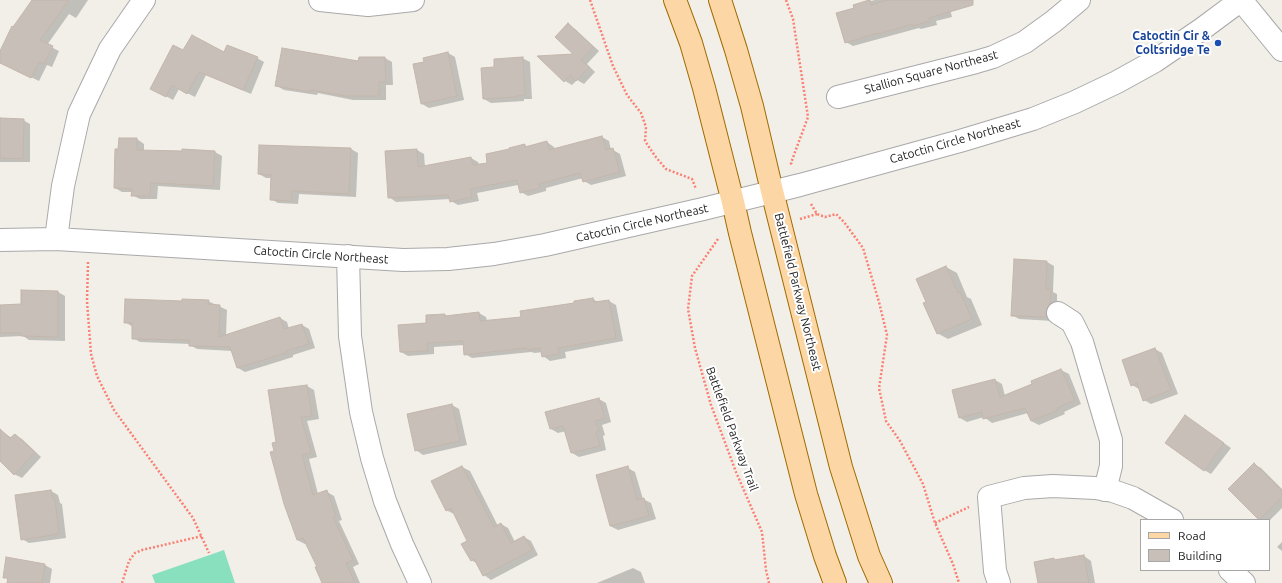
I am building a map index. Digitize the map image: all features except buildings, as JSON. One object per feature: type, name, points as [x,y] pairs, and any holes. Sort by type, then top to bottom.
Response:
[{"type":"main road","points":[[675,0],[693,50],[733,202],[806,494],[835,583]]},
{"type":"main road","name":"Battlefield Parkway Northeast","points":[[720,0],[752,106],[772,191],[842,466],[869,556],[881,583]]},
{"type":"street","points":[[56,239],[63,186],[79,114],[110,49],[144,0]]},
{"type":"street","points":[[320,0],[368,5],[413,0]]},
{"type":"street","name":"Stallion Square Northeast","points":[[838,97],[993,57],[1026,42],[1079,0]]},
{"type":"street","points":[[1241,0],[1282,50]]},
{"type":"street","name":"Catoctin Circle Northeast","points":[[0,240],[56,239],[403,260],[448,259],[494,254],[733,202],[960,142],[1032,119],[1075,102],[1117,82],[1155,61],[1241,0]]},
{"type":"street","points":[[348,256],[350,336],[361,412],[372,458],[385,502],[420,583]]},
{"type":"street","points":[[1058,313],[1072,322],[1082,342],[1111,440],[1111,466],[1105,490]]},
{"type":"street","points":[[998,583],[989,497],[1024,488],[1053,486],[1095,488],[1133,498],[1170,519]]},
{"type":"street","points":[[1231,571],[1244,583]]},
{"type":"path","points":[[590,0],[613,66],[627,95],[641,113],[646,127],[645,141],[666,169],[692,180]]},
{"type":"path","points":[[786,0],[793,19],[808,117],[791,163],[800,185],[817,214],[825,218],[836,214],[844,222],[863,248],[887,335],[879,388],[886,421],[900,441],[923,484],[935,523],[954,564],[959,583]]},
{"type":"path","name":"Battlefield Parkway Trail","points":[[718,239],[692,276],[688,309],[695,348],[711,405],[736,472],[762,532],[766,570],[769,583]]},
{"type":"path","points":[[89,241],[87,302],[91,354],[97,376],[114,410],[193,518],[209,553]]},
{"type":"path","points":[[935,523],[989,497]]},
{"type":"path","points":[[122,583],[129,561],[135,553],[202,536]]},
{"type":"green space","points":[[224,550],[235,583],[155,583],[152,575]]},
{"type":"place","name":"Catoctin Cir & Coltsridge Te","points":[[1218,43]]}]
